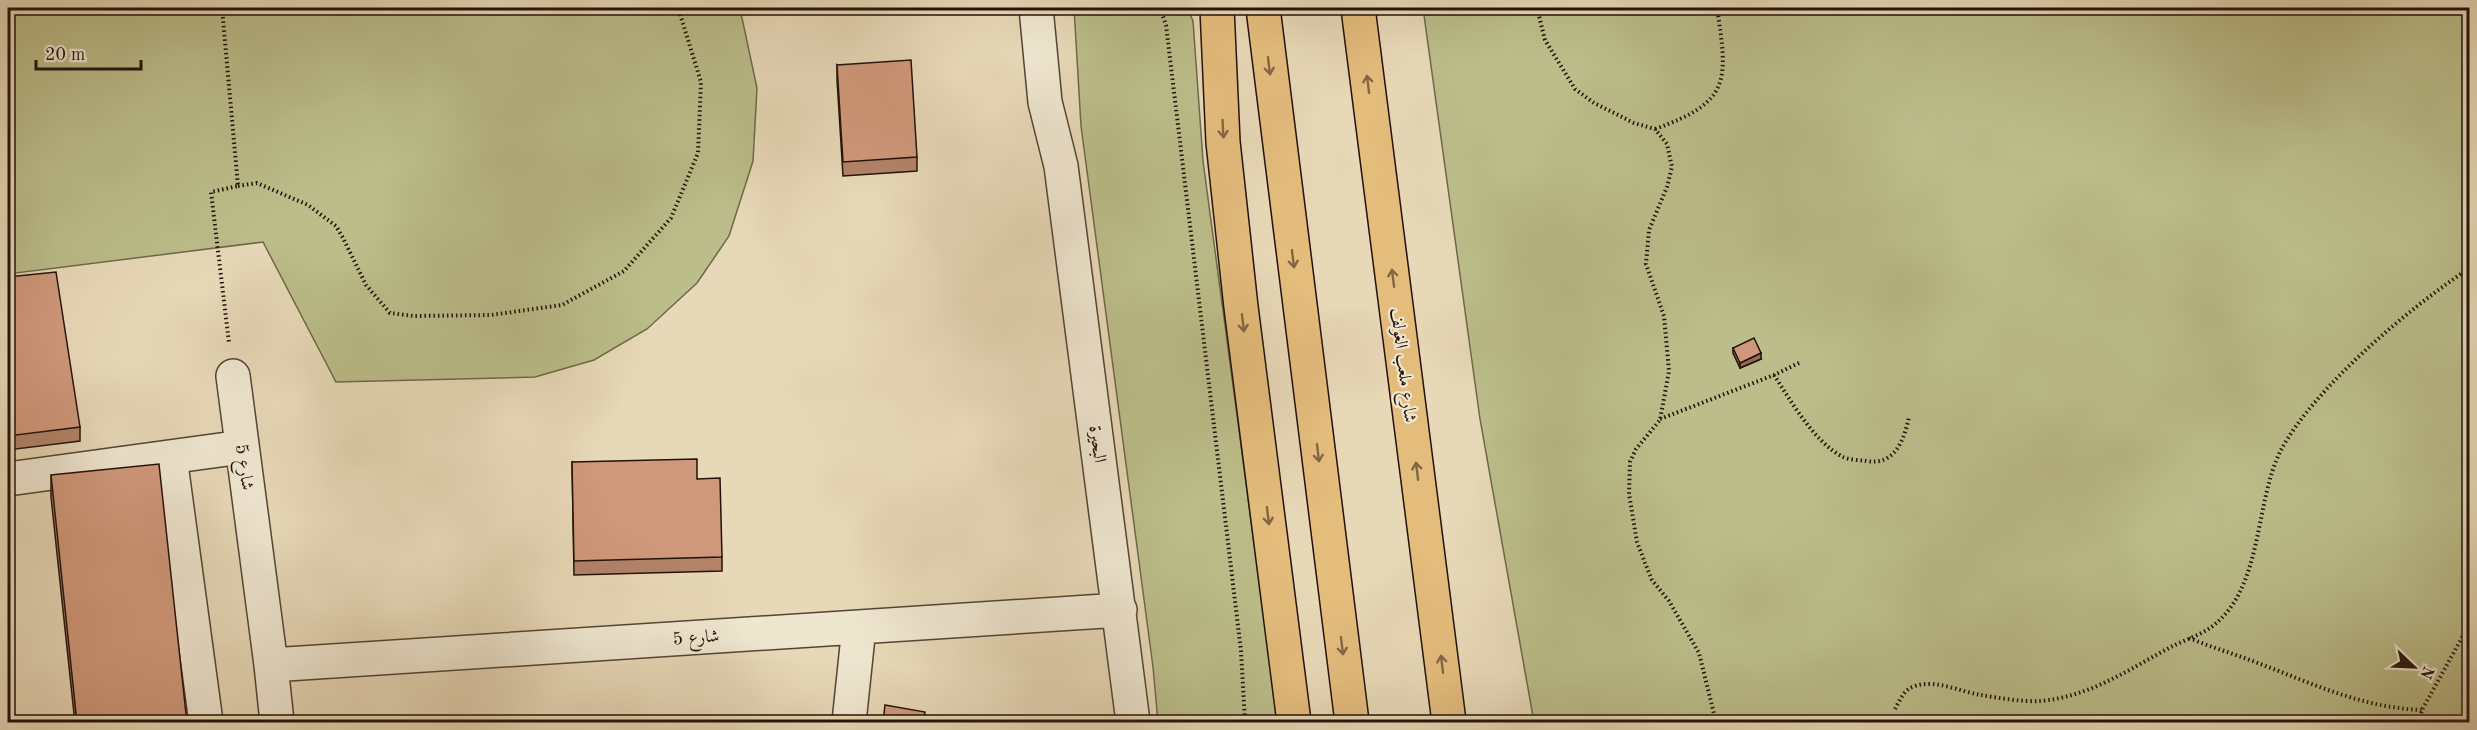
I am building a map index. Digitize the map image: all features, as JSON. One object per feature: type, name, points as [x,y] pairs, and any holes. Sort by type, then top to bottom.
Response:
[{"type":"main road","points":[[1217,8],[1223,142],[1238,283],[1294,723]]},
{"type":"main road","points":[[1263,8],[1352,723]]},
{"type":"main road","name":"شارع ملعب الغولف","points":[[1358,8],[1449,723]]},
{"type":"street","name":"البحيرة","points":[[1036,8],[1045,102],[1061,166],[1133,723]]},
{"type":"street","name":"البحيرة","points":[[1058,8],[1063,96],[1061,166]]},
{"type":"street","name":"شارع 5","points":[[233,376],[277,723]]},
{"type":"street","points":[[8,479],[242,447]]},
{"type":"street","points":[[170,457],[206,723]]},
{"type":"street","name":"شارع 5","points":[[271,665],[1120,610]]},
{"type":"street","points":[[849,723],[859,627]]},
{"type":"path","points":[[222,8],[238,186]]},
{"type":"path","points":[[233,376],[211,192],[257,183],[308,205],[336,226],[366,285],[390,313],[414,316],[491,315],[562,305],[624,271],[671,218],[698,153],[701,82],[680,14],[675,8]]},
{"type":"path","points":[[1160,8],[1166,25],[1187,193],[1241,651],[1245,723]]},
{"type":"path","points":[[1537,8],[1545,40],[1575,89],[1594,103],[1634,123],[1655,129],[1667,144],[1672,167],[1667,188],[1649,230],[1646,247],[1646,264],[1664,315],[1667,343],[1669,371],[1660,420]]},
{"type":"path","points":[[1655,129],[1698,110],[1712,99],[1720,84],[1723,71],[1717,8]]},
{"type":"path","points":[[1895,709],[1902,694],[1914,686],[1937,684],[1982,695],[2040,700],[2090,689],[2113,680],[2210,628],[2227,612],[2248,574],[2267,493],[2280,452],[2297,424],[2352,364],[2392,328],[2469,268]]},
{"type":"path","points":[[1716,723],[1699,652],[1669,601],[1652,580],[1637,542],[1631,514],[1628,472],[1630,462],[1636,449],[1660,420],[1801,362]]},
{"type":"path","points":[[1774,375],[1800,415],[1819,436],[1844,457],[1875,463],[1890,457],[1899,448],[1909,417]]},
{"type":"path","points":[[2419,723],[2422,710],[2469,623]]},
{"type":"path","points":[[2188,638],[2313,686],[2372,704],[2422,710]]},
{"type":"green space","points":[[8,8],[737,8],[742,18],[757,88],[753,161],[729,236],[697,283],[647,329],[594,360],[535,377],[336,382],[263,242],[8,274]]},
{"type":"green space","points":[[1074,8],[1187,8],[1193,21],[1203,161],[1278,722],[1158,722],[1153,667],[1081,126]]},
{"type":"green space","points":[[1423,8],[2469,8],[2469,722],[1534,722],[1480,419]]},
{"type":"building","points":[[911,60],[917,157],[843,162],[837,65]]},
{"type":"building","points":[[56,272],[80,427],[8,436],[8,277]]},
{"type":"building","points":[[1754,338],[1761,353],[1740,363],[1733,348]]},
{"type":"building","points":[[697,459],[697,479],[720,478],[722,557],[574,561],[572,462]]},
{"type":"building","points":[[159,464],[187,723],[77,723],[51,475]]},
{"type":"building","points":[[8,576],[10,599],[8,600]]},
{"type":"building","points":[[885,705],[925,712],[923,723],[883,723]]}]
